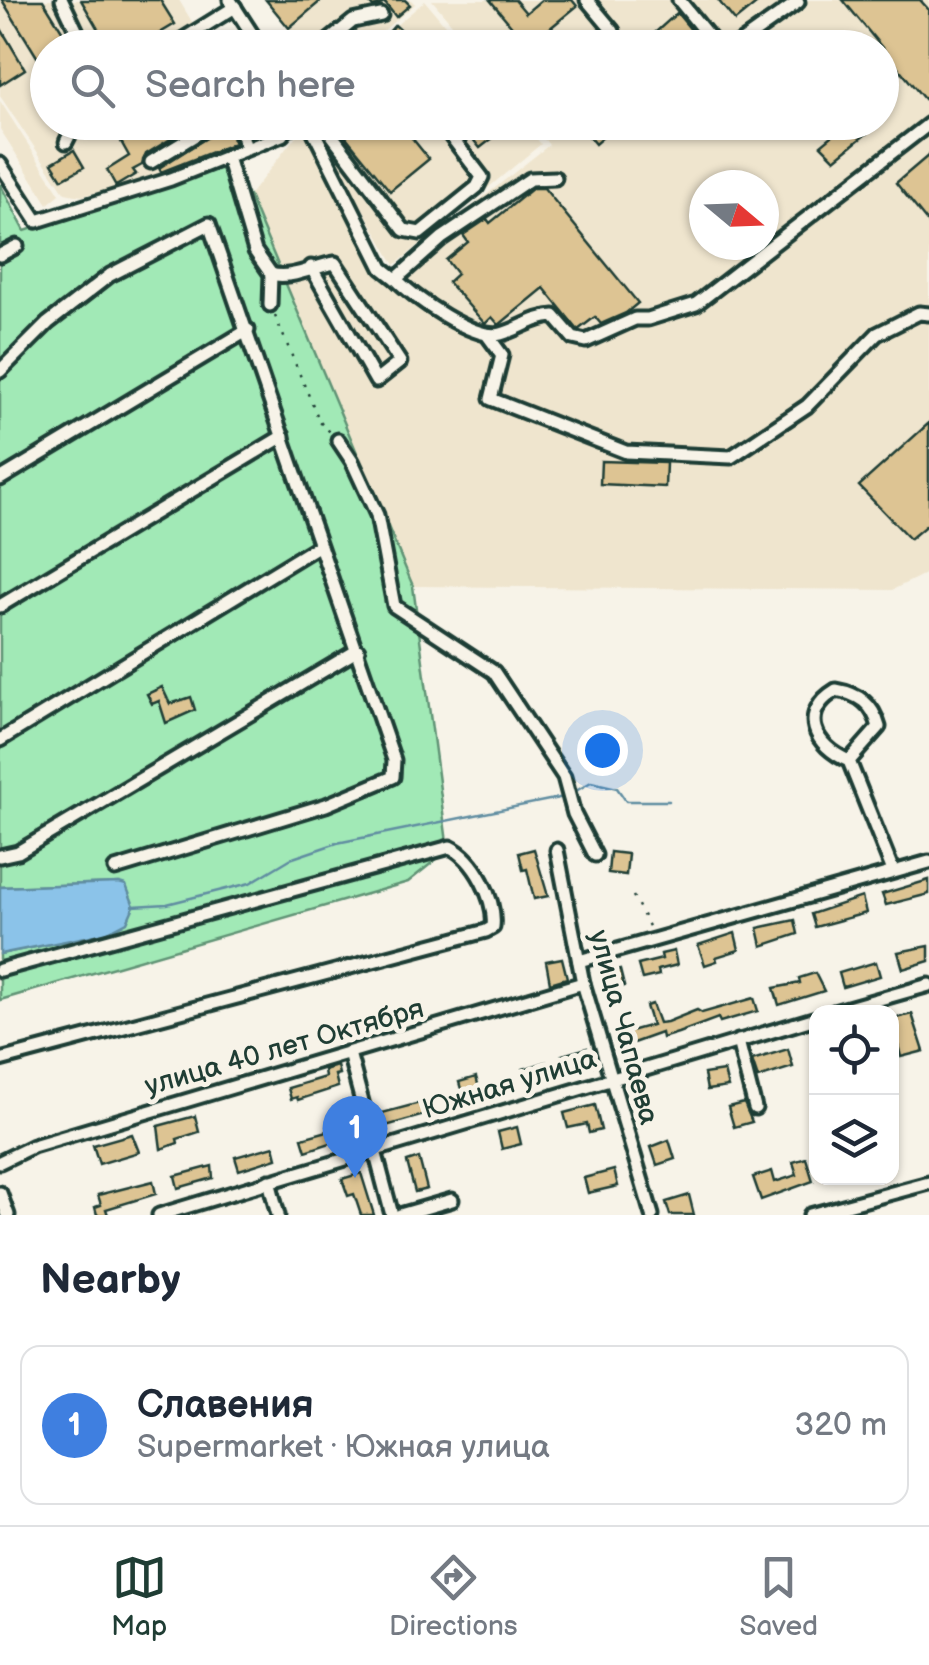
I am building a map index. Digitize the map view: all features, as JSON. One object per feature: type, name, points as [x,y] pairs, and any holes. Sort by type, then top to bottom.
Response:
[{"type":"street","points":[[62,0],[76,30]]},
{"type":"street","points":[[586,0],[611,30]]},
{"type":"street","points":[[679,0],[703,30]]},
{"type":"street","points":[[759,30],[798,2]]},
{"type":"street","points":[[195,30],[232,4],[249,30]]},
{"type":"street","points":[[342,30],[353,21],[380,15]]},
{"type":"street","points":[[488,336],[504,334],[540,317],[554,316],[573,338],[586,342],[635,319],[648,319],[696,304],[929,124]]},
{"type":"street","points":[[152,162],[187,140]]},
{"type":"street","points":[[244,140],[246,148]]},
{"type":"street","points":[[0,164],[37,221],[171,179],[270,140]]},
{"type":"street","points":[[318,140],[382,268],[443,314],[488,336],[502,354],[491,399],[626,452],[731,457],[807,406],[877,334],[918,313],[929,314]]},
{"type":"street","points":[[336,140],[404,230],[420,233],[477,187],[482,177],[454,140]]},
{"type":"street","points":[[227,157],[255,250],[271,274],[270,305]]},
{"type":"street","points":[[396,279],[442,238],[530,180],[555,178]]},
{"type":"street","points":[[0,371],[48,323],[110,274],[208,224],[248,330],[318,546],[394,760],[393,777],[326,805],[115,869]]},
{"type":"street","points":[[0,255],[17,246]]},
{"type":"street","points":[[271,274],[283,278],[311,267],[335,263],[400,362],[376,381],[311,267]]},
{"type":"street","points":[[0,479],[248,330]]},
{"type":"street","points":[[0,606],[283,436]]},
{"type":"street","points":[[338,440],[352,460],[377,515],[394,606],[494,672],[564,778],[574,814],[595,855]]},
{"type":"street","points":[[0,740],[318,546]]},
{"type":"street","points":[[0,856],[18,852],[358,650]]},
{"type":"street","points":[[849,761],[878,726],[875,710],[853,693],[836,690],[820,700],[813,714],[814,728],[834,754],[849,761],[893,871]]},
{"type":"street","points":[[0,970],[450,847],[472,868],[492,905],[494,918],[493,928],[486,932],[0,1060]]},
{"type":"street","name":"улица Чапаева","points":[[557,850],[583,983],[652,1215]]},
{"type":"street","points":[[578,961],[929,862]]},
{"type":"street","name":"улица 40 лет Октября","points":[[0,1162],[33,1146],[583,983]]},
{"type":"street","points":[[859,1005],[929,985]]},
{"type":"street","name":"Южная улица","points":[[162,1214],[809,1020]]},
{"type":"street","points":[[738,1041],[755,1108]]},
{"type":"street","points":[[349,1052],[392,1215]]},
{"type":"street","points":[[268,1181],[278,1215]]},
{"type":"street","points":[[810,1215],[929,1182]]},
{"type":"street","points":[[0,1193],[8,1215]]},
{"type":"street","points":[[400,1215],[452,1200]]},
{"type":"path","points":[[270,305],[320,422],[338,440]]},
{"type":"path","points":[[633,896],[657,939]]},
{"type":"shaded area","points":[[0,0],[179,0],[197,30],[30,30],[30,140],[249,140],[154,178],[82,196],[65,193],[0,96]]},
{"type":"shaded area","points":[[324,0],[411,0],[415,4],[384,30],[288,30]]},
{"type":"shaded area","points":[[432,0],[929,0],[929,572],[892,590],[413,586],[249,196],[293,140],[321,140],[393,269],[549,145],[545,140],[899,140],[899,30],[457,30]]},
{"type":"shaded area","points":[[425,1],[449,30],[390,30]]},
{"type":"shaded area","points":[[0,101],[60,194],[48,204],[0,129]]},
{"type":"shaded area","points":[[324,140],[538,140],[541,144],[395,265]]},
{"type":"green space","points":[[217,166],[249,196],[413,586],[448,850],[408,882],[0,1000],[0,954],[106,933],[119,883],[0,887],[0,184],[25,231]]},
{"type":"water","points":[[126,885],[134,906],[127,922],[106,933],[0,954],[0,887]]},
{"type":"building","points":[[2,0],[43,0],[62,30],[30,30],[30,45]]},
{"type":"building","points":[[81,0],[160,0],[175,24],[165,30],[98,30]]},
{"type":"building","points":[[266,0],[322,0],[289,28]]},
{"type":"building","points":[[367,0],[405,0],[410,5],[396,17],[385,3],[373,7]]},
{"type":"building","points":[[490,0],[515,0],[526,13],[541,0],[572,0],[577,6],[548,30],[515,30]]},
{"type":"building","points":[[718,0],[761,0],[735,21]]},
{"type":"building","points":[[843,0],[920,0],[929,10],[929,95],[924,99],[899,68],[899,30],[868,30]]},
{"type":"building","points":[[677,13],[691,30],[658,30]]},
{"type":"building","points":[[0,27],[25,69],[0,85]]},
{"type":"building","points":[[120,140],[169,140],[146,154],[142,165],[133,170],[136,174],[116,186],[107,170],[129,156]]},
{"type":"building","points":[[203,140],[235,143],[161,172],[159,168]]},
{"type":"building","points":[[349,140],[414,140],[429,159],[390,191]]},
{"type":"building","points":[[474,140],[490,140],[480,148]]},
{"type":"building","points":[[827,140],[859,140],[835,159],[821,145]]},
{"type":"building","points":[[74,150],[84,167],[62,179],[52,163]]},
{"type":"building","points":[[929,155],[929,224],[896,183]]},
{"type":"building","points":[[533,188],[544,188],[638,303],[626,313],[601,324],[595,317],[578,330],[544,288],[499,325],[492,317],[485,324],[448,282],[457,274],[446,260],[468,242],[463,235],[487,219],[490,223]]},
{"type":"building","points":[[929,423],[929,523],[910,539],[859,486]]},
{"type":"building","points":[[601,461],[666,463],[665,487],[600,484]]},
{"type":"building","points":[[162,687],[170,704],[191,697],[195,710],[166,723],[159,701],[152,704],[147,694]]},
{"type":"building","points":[[534,849],[548,896],[534,899],[519,853]]},
{"type":"building","points":[[610,852],[628,854],[626,875],[608,873]]},
{"type":"building","points":[[929,880],[929,894],[886,905],[882,894]]},
{"type":"building","points":[[862,897],[866,913],[815,927],[811,914]]},
{"type":"building","points":[[795,920],[798,934],[762,946],[758,928]]},
{"type":"building","points":[[735,933],[739,950],[705,965],[698,945]]},
{"type":"building","points":[[929,946],[929,961],[903,969],[898,952]]},
{"type":"building","points":[[674,951],[677,965],[642,979],[638,965],[662,959],[661,954]]},
{"type":"building","points":[[562,958],[567,978],[550,983],[546,961]]},
{"type":"building","points":[[876,962],[880,976],[843,987],[839,973]]},
{"type":"building","points":[[620,970],[624,986],[606,991],[602,974]]},
{"type":"building","points":[[815,973],[824,991],[779,1005],[774,988],[800,983],[799,978]]},
{"type":"building","points":[[754,998],[758,1011],[720,1022],[718,1018],[662,1038],[661,1033],[619,1048],[616,1035],[652,1025],[646,1006],[652,1004],[659,1023]]},
{"type":"building","points":[[912,1014],[924,1051],[901,1057],[899,1017]]},
{"type":"building","points":[[587,1048],[592,1066],[567,1073],[562,1055]]},
{"type":"building","points":[[788,1049],[793,1067],[758,1078],[752,1060]]},
{"type":"building","points":[[546,1062],[551,1077],[528,1084],[523,1069]]},
{"type":"building","points":[[337,1066],[338,1087],[291,1099],[288,1088],[325,1077],[324,1070]]},
{"type":"building","points":[[724,1071],[728,1087],[707,1090],[704,1074]]},
{"type":"building","points":[[476,1077],[482,1098],[465,1103],[459,1082]]},
{"type":"building","points":[[431,1100],[435,1112],[386,1126],[382,1113]]},
{"type":"building","points":[[744,1103],[752,1122],[734,1127],[728,1107]]},
{"type":"building","points":[[595,1105],[601,1130],[589,1133],[587,1124],[568,1128],[564,1113]]},
{"type":"building","points":[[195,1116],[199,1132],[161,1149],[158,1126]]},
{"type":"building","points":[[342,1127],[346,1138],[306,1151],[302,1138]]},
{"type":"building","points":[[517,1127],[521,1144],[502,1149],[498,1132]]},
{"type":"building","points":[[132,1134],[139,1152],[99,1164],[93,1145]]},
{"type":"building","points":[[669,1140],[675,1159],[657,1165],[651,1147]]},
{"type":"building","points":[[274,1146],[277,1158],[239,1170],[235,1157]]},
{"type":"building","points":[[419,1158],[427,1189],[415,1192],[407,1162]]},
{"type":"building","points":[[806,1158],[809,1182],[761,1200],[753,1177],[772,1171],[775,1182],[797,1175],[793,1162]]},
{"type":"building","points":[[212,1166],[213,1178],[178,1188],[175,1176]]},
{"type":"building","points":[[614,1170],[618,1186],[588,1193],[584,1178]]},
{"type":"building","points":[[361,1173],[374,1215],[361,1215],[354,1194],[348,1196],[342,1179]]},
{"type":"building","points":[[153,1181],[156,1194],[106,1209],[108,1215],[97,1215],[95,1207],[101,1205],[98,1195]]},
{"type":"building","points":[[689,1195],[694,1215],[670,1215],[666,1202]]},
{"type":"waterway","points":[[571,794],[591,782],[617,788],[626,801],[669,801]]},
{"type":"waterway","points":[[133,906],[167,904],[250,883],[290,859],[337,843],[564,797]]},
{"type":"place","name":"Славения","points":[[355,1178]]}]
